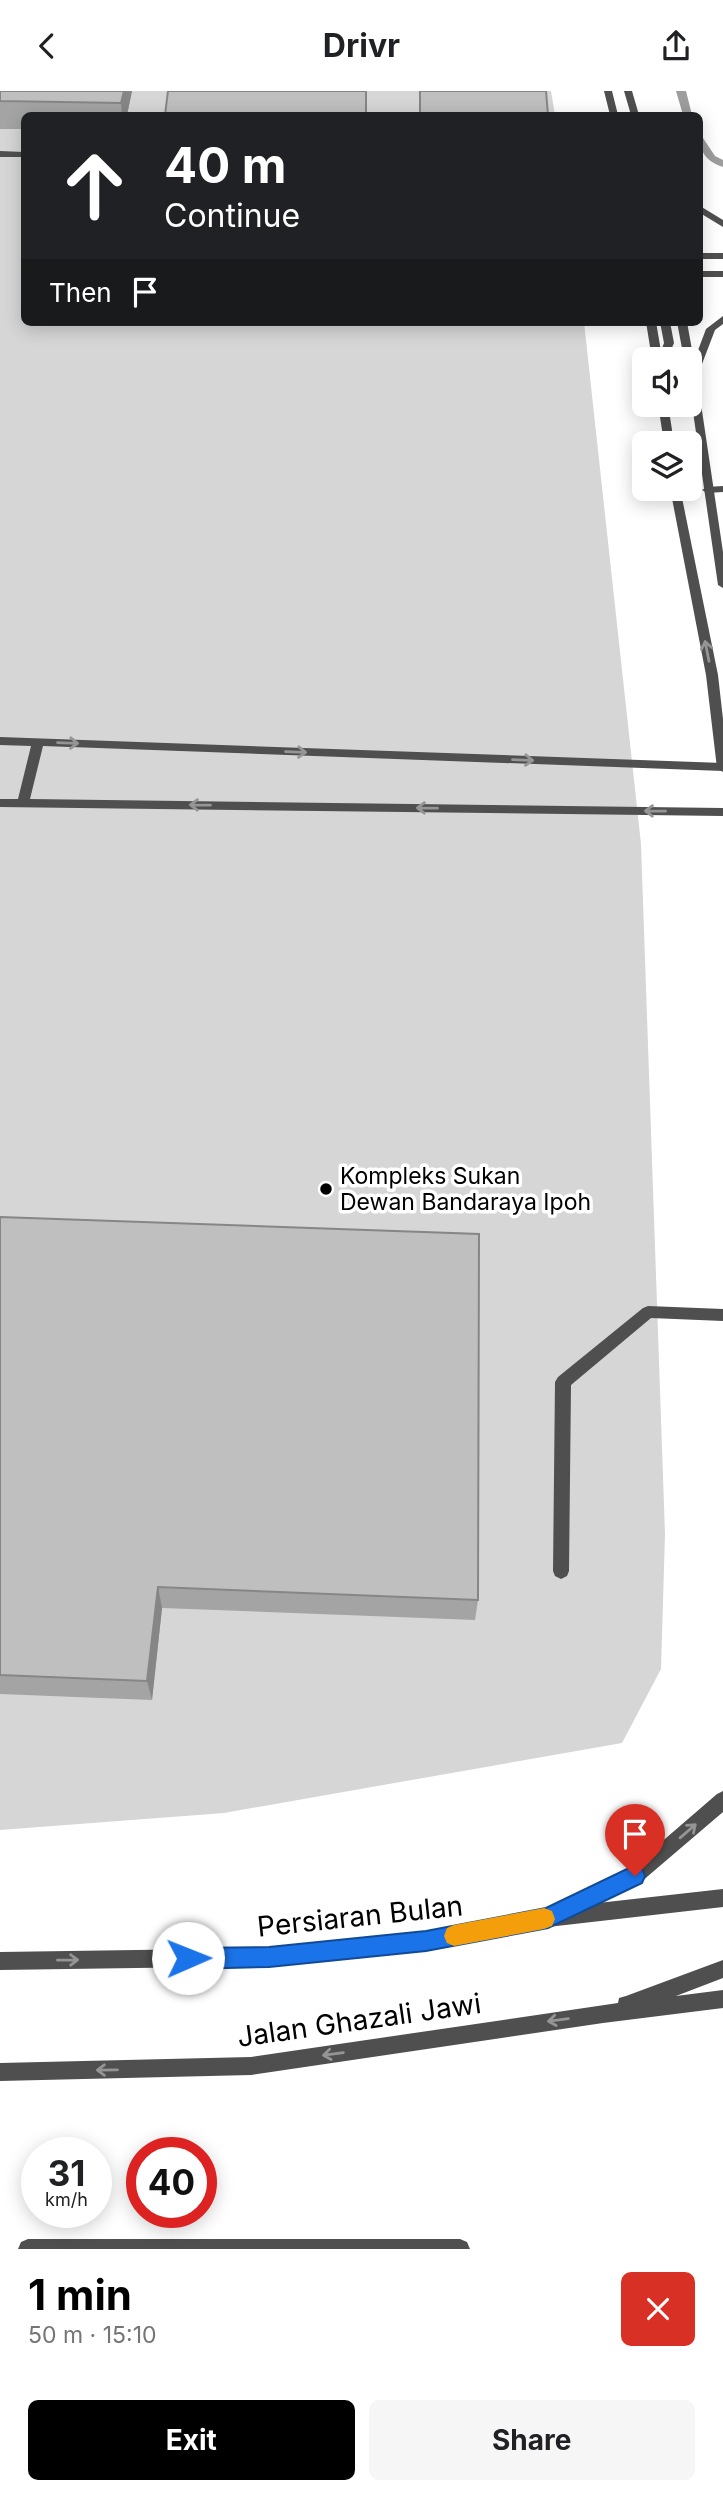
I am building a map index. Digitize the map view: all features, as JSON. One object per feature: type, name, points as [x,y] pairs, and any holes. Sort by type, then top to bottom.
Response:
[{"type":"street","points":[[608,91],[613,112]]},
{"type":"street","points":[[628,91],[634,112]]},
{"type":"street","points":[[0,154],[21,155]]},
{"type":"street","points":[[703,211],[723,224]]},
{"type":"street","points":[[703,256],[723,256]]},
{"type":"street","points":[[703,274],[723,274]]},
{"type":"street","points":[[702,354],[711,329],[723,319]]},
{"type":"street","points":[[652,326],[656,347]]},
{"type":"street","points":[[666,326],[669,343],[666,347]]},
{"type":"street","points":[[683,326],[687,347]]},
{"type":"street","points":[[699,417],[707,490],[723,585]]},
{"type":"street","points":[[707,490],[723,489]]},
{"type":"street","points":[[0,741],[723,767],[712,675],[678,501]]},
{"type":"street","points":[[23,803],[38,742]]},
{"type":"street","points":[[0,803],[723,812]]},
{"type":"street","points":[[561,1571],[563,1383],[648,1312],[723,1315]]},
{"type":"street","points":[[548,1918],[635,1876],[723,1800]]},
{"type":"street","name":"Persiaran Bulan","points":[[0,1961],[269,1957],[426,1941],[548,1918],[723,1898]]},
{"type":"street","points":[[603,2014],[723,1969]]},
{"type":"street","name":"Jalan Ghazali Jawi","points":[[0,2072],[251,2066],[723,1999]]},
{"type":"street","points":[[28,2249],[460,2249]]},
{"type":"shaded area","name":"Kompleks Sukan Dewan Bandaraya Ipoh","points":[[0,91],[551,91],[554,112],[21,112],[21,326],[584,326],[641,844],[665,1534],[661,1669],[622,1743],[224,1813],[0,1830]]},
{"type":"building","points":[[0,91],[124,91],[121,103],[0,101]]},
{"type":"building","points":[[168,91],[366,91],[366,112],[165,112]]},
{"type":"building","points":[[420,91],[546,91],[548,112],[420,112]]},
{"type":"building","points":[[0,1217],[479,1234],[478,1600],[158,1587],[147,1681],[0,1675]]},
{"type":"waterway","points":[[681,91],[687,112]]},
{"type":"waterway","points":[[703,145],[711,158],[723,164]]},
{"type":"slow traffic","points":[[454,1936],[544,1919]]},
{"type":"place","name":"Kompleks Sukan Dewan Bandaraya Ipoh","points":[[326,1189]]},
{"type":"route","points":[[188,1958],[269,1957],[426,1941],[548,1918],[635,1876]]}]
